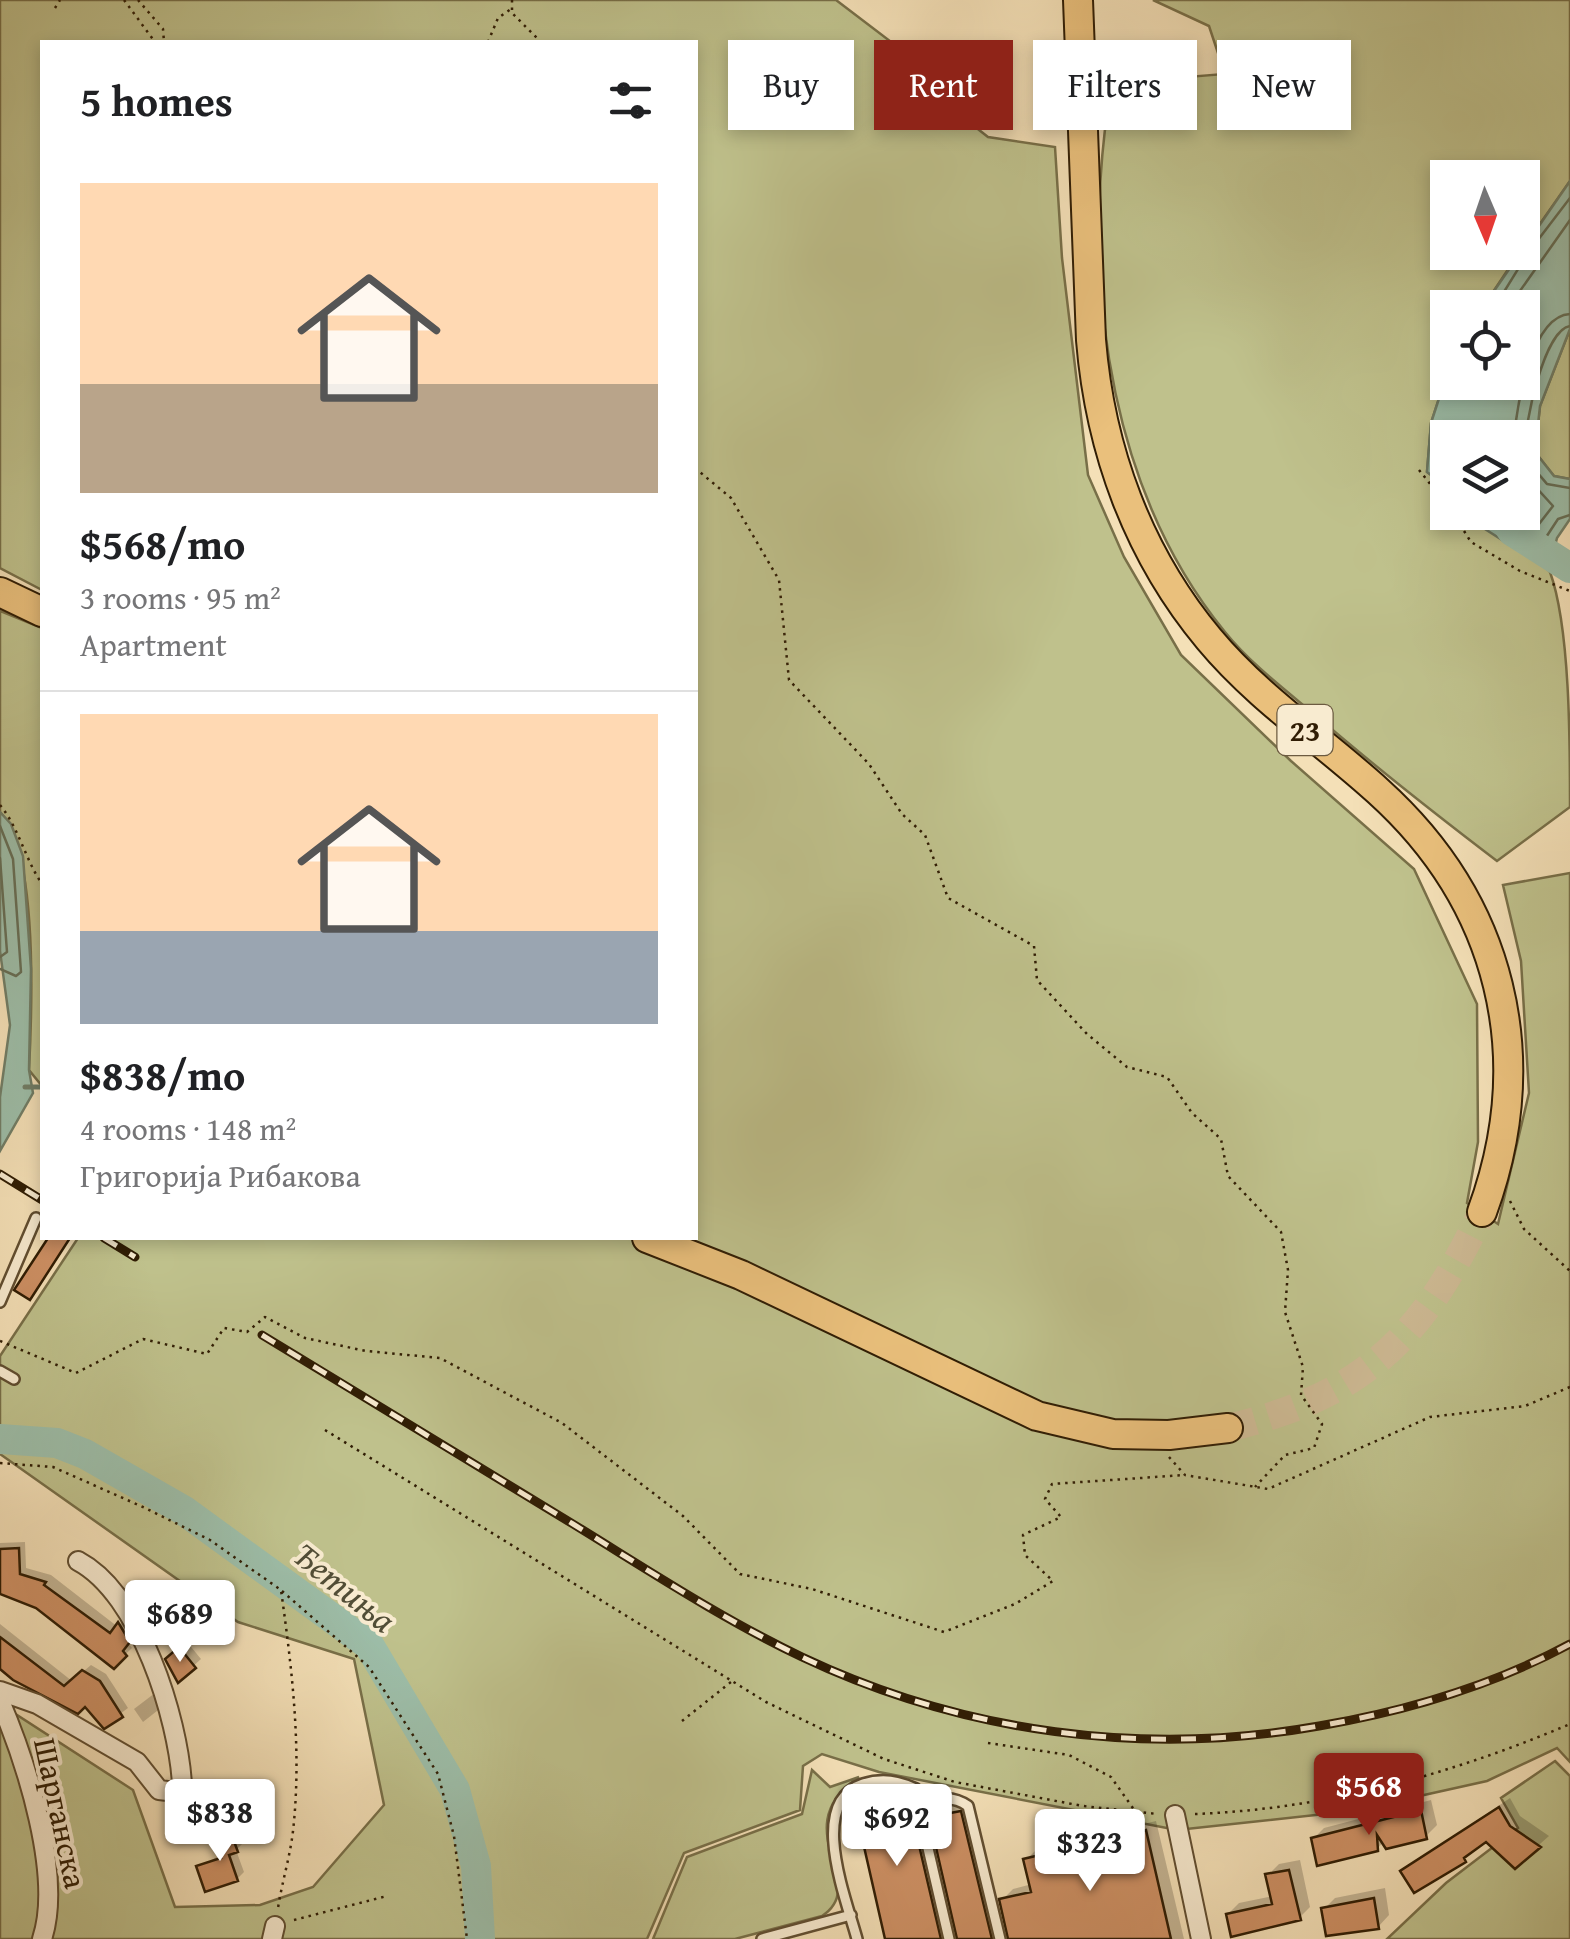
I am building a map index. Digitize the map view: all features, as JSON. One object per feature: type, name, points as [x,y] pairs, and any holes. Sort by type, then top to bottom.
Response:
[{"type":"main road","name":"23","points":[[1078,0],[1090,326],[1096,386],[1116,467],[1150,553],[1196,624],[1250,683],[1394,806],[1460,889],[1494,968],[1508,1039],[1508,1117],[1482,1212]]},
{"type":"main road","points":[[0,592],[40,611]]},
{"type":"main road","points":[[652,1240],[768,1287],[1012,1407],[1088,1430],[1154,1435],[1228,1428]]},
{"type":"street","points":[[0,1691],[38,1704],[138,1762],[159,1790],[176,1792],[182,1784],[173,1720],[128,1614],[111,1586],[78,1561]]},
{"type":"street","name":"Шарганска","points":[[0,1702],[21,1751],[38,1830],[51,1912],[42,1939]]},
{"type":"street","points":[[1175,1814],[1201,1939]]},
{"type":"lane","points":[[0,1302],[36,1218]]},
{"type":"lane","points":[[0,1371],[14,1379]]},
{"type":"lane","points":[[857,1939],[832,1832],[839,1803],[853,1787],[897,1780],[916,1788],[922,1806],[921,1818],[948,1939]]},
{"type":"lane","points":[[922,1806],[946,1799],[959,1799],[968,1806],[1000,1939]]},
{"type":"lane","points":[[762,1939],[851,1915]]},
{"type":"path","points":[[55,8],[60,0]]},
{"type":"path","points":[[124,0],[153,40]]},
{"type":"path","points":[[138,0],[162,29],[164,40]]},
{"type":"path","points":[[512,0],[512,8],[539,40]]},
{"type":"path","points":[[489,40],[498,18],[512,8]]},
{"type":"path","points":[[698,470],[731,498],[780,580],[789,680],[869,764],[902,814],[925,835],[948,898],[1034,946],[1036,980],[1087,1034],[1127,1067],[1166,1077],[1192,1113],[1221,1139],[1228,1176],[1281,1232],[1288,1270],[1285,1312],[1303,1367],[1301,1395],[1322,1424],[1314,1448],[1285,1455],[1255,1487]]},
{"type":"path","points":[[1419,470],[1430,484]]},
{"type":"path","points":[[1463,530],[1471,542],[1520,570],[1570,590]]},
{"type":"path","points":[[0,805],[12,819],[29,864],[40,881]]},
{"type":"path","points":[[1492,1184],[1507,1194],[1524,1229],[1570,1271]]},
{"type":"path","points":[[0,1341],[76,1373],[143,1340],[206,1354],[224,1328],[247,1332],[265,1318],[305,1338],[366,1351],[440,1358],[562,1423],[683,1516],[740,1574],[812,1589],[944,1632],[1015,1604],[1053,1581],[1025,1555],[1023,1535],[1061,1517],[1046,1499],[1052,1484],[1185,1476],[1268,1489],[1328,1466],[1430,1417],[1525,1406],[1570,1387]]},
{"type":"path","points":[[325,1430],[732,1681],[884,1760],[955,1782],[1136,1812],[1253,1812],[1347,1796],[1479,1763],[1570,1724]]},
{"type":"path","points":[[1154,1435],[1185,1476]]},
{"type":"path","points":[[0,1463],[54,1467],[210,1540],[281,1590],[370,1667],[438,1774],[454,1836],[466,1939]]},
{"type":"path","points":[[281,1590],[292,1674],[296,1780],[293,1834],[273,1932],[387,1896]]},
{"type":"path","points":[[682,1721],[732,1681]]},
{"type":"path","points":[[988,1743],[1069,1756],[1111,1777],[1136,1812]]},
{"type":"green space","points":[[0,0],[836,0],[889,40],[874,40],[874,130],[979,130],[988,137],[1055,147],[1062,258],[1088,475],[1124,557],[1181,655],[1291,761],[1414,869],[1477,1004],[1478,1142],[1467,1203],[1498,1224],[1529,1093],[1521,961],[1503,885],[1570,873],[1570,1762],[1557,1748],[1487,1781],[1352,1811],[1177,1830],[879,1772],[822,1754],[803,1766],[800,1810],[684,1853],[647,1939],[0,1939],[0,1704],[133,1790],[175,1907],[260,1905],[313,1887],[384,1805],[354,1659],[238,1622],[0,1454],[0,1356],[77,1240],[698,1240],[698,40],[40,40],[40,589],[0,568]]},
{"type":"green space","points":[[1153,0],[1570,0],[1570,181],[1540,224],[1540,160],[1430,160],[1430,270],[1508,270],[1494,290],[1430,290],[1430,400],[1439,400],[1430,420],[1430,530],[1490,530],[1536,560],[1550,572],[1562,623],[1568,686],[1570,807],[1497,861],[1279,685],[1225,632],[1187,578],[1156,520],[1133,458],[1116,393],[1105,327],[1100,260],[1105,130],[1197,130],[1197,76],[1217,75],[1217,130],[1351,130],[1351,40],[1217,40],[1217,50],[1209,26]]},
{"type":"green space","points":[[1570,329],[1570,479],[1554,476],[1540,458],[1540,406]]},
{"type":"green space","points":[[0,611],[40,627],[40,1084],[29,1070],[31,974],[27,897],[13,833],[0,812]]},
{"type":"green space","points":[[1555,1761],[1570,1776],[1570,1939],[1387,1939],[1446,1883],[1518,1828],[1501,1798]]},
{"type":"green space","points":[[812,1770],[830,1787],[859,1777],[838,1796],[828,1816],[827,1835],[838,1888],[835,1903],[822,1916],[735,1939],[653,1939],[687,1857],[802,1814]]},
{"type":"water","points":[[1570,181],[1570,329],[1540,406],[1538,420],[1432,420],[1439,400],[1540,400],[1540,290],[1495,290],[1509,270],[1540,270],[1540,224]]},
{"type":"water","points":[[1540,458],[1554,476],[1570,479],[1570,519],[1557,538],[1549,570],[1487,530],[1540,530]]},
{"type":"water","points":[[0,812],[11,824],[23,856],[31,969],[29,1070],[33,1093],[0,1151],[0,1097],[10,1025],[0,951]]},
{"type":"building","points":[[47,1240],[69,1240],[30,1300],[14,1290]]},
{"type":"building","points":[[19,1548],[20,1574],[46,1582],[44,1585],[110,1633],[118,1622],[130,1642],[123,1651],[127,1656],[114,1669],[36,1608],[0,1594],[0,1549]]},
{"type":"building","points":[[0,1637],[64,1686],[82,1670],[100,1681],[123,1717],[104,1729],[85,1707],[78,1714],[13,1680],[0,1669]]},
{"type":"building","points":[[179,1647],[196,1668],[178,1683],[165,1659]]},
{"type":"building","points":[[901,1792],[907,1794],[941,1939],[885,1939],[855,1807]]},
{"type":"building","points":[[1499,1807],[1510,1826],[1541,1847],[1515,1869],[1486,1842],[1464,1858],[1466,1862],[1414,1893],[1400,1871]]},
{"type":"building","points":[[1421,1810],[1427,1839],[1386,1849],[1377,1835],[1378,1851],[1317,1866],[1311,1838]]},
{"type":"building","points":[[961,1811],[992,1939],[957,1939],[929,1817]]},
{"type":"building","points":[[229,1828],[238,1852],[229,1855],[238,1881],[205,1892],[196,1866],[221,1858],[213,1834]]},
{"type":"building","points":[[1146,1830],[1171,1939],[1008,1939],[999,1899],[1031,1892],[1023,1859]]},
{"type":"building","points":[[1289,1870],[1301,1920],[1231,1937],[1226,1914],[1272,1904],[1265,1874]]},
{"type":"building","points":[[1374,1898],[1379,1929],[1326,1936],[1321,1908]]},
{"type":"waterway","name":"Ђетиња","points":[[1511,530],[1570,568]]},
{"type":"waterway","points":[[25,1087],[40,1087]]},
{"type":"waterway","name":"Ђетиња","points":[[0,1439],[57,1443],[85,1454],[183,1510],[369,1645],[455,1790],[476,1866],[480,1939]]},
{"type":"tunnel","points":[[1228,1428],[1317,1398],[1384,1355],[1436,1294],[1482,1212]]},
{"type":"railway","points":[[0,1174],[40,1199]]},
{"type":"railway","points":[[107,1240],[135,1257]]},
{"type":"railway","points":[[262,1335],[686,1594],[772,1642],[863,1683],[990,1720],[1055,1732],[1121,1738],[1253,1735],[1319,1726],[1416,1705],[1510,1672],[1570,1644]]}]
